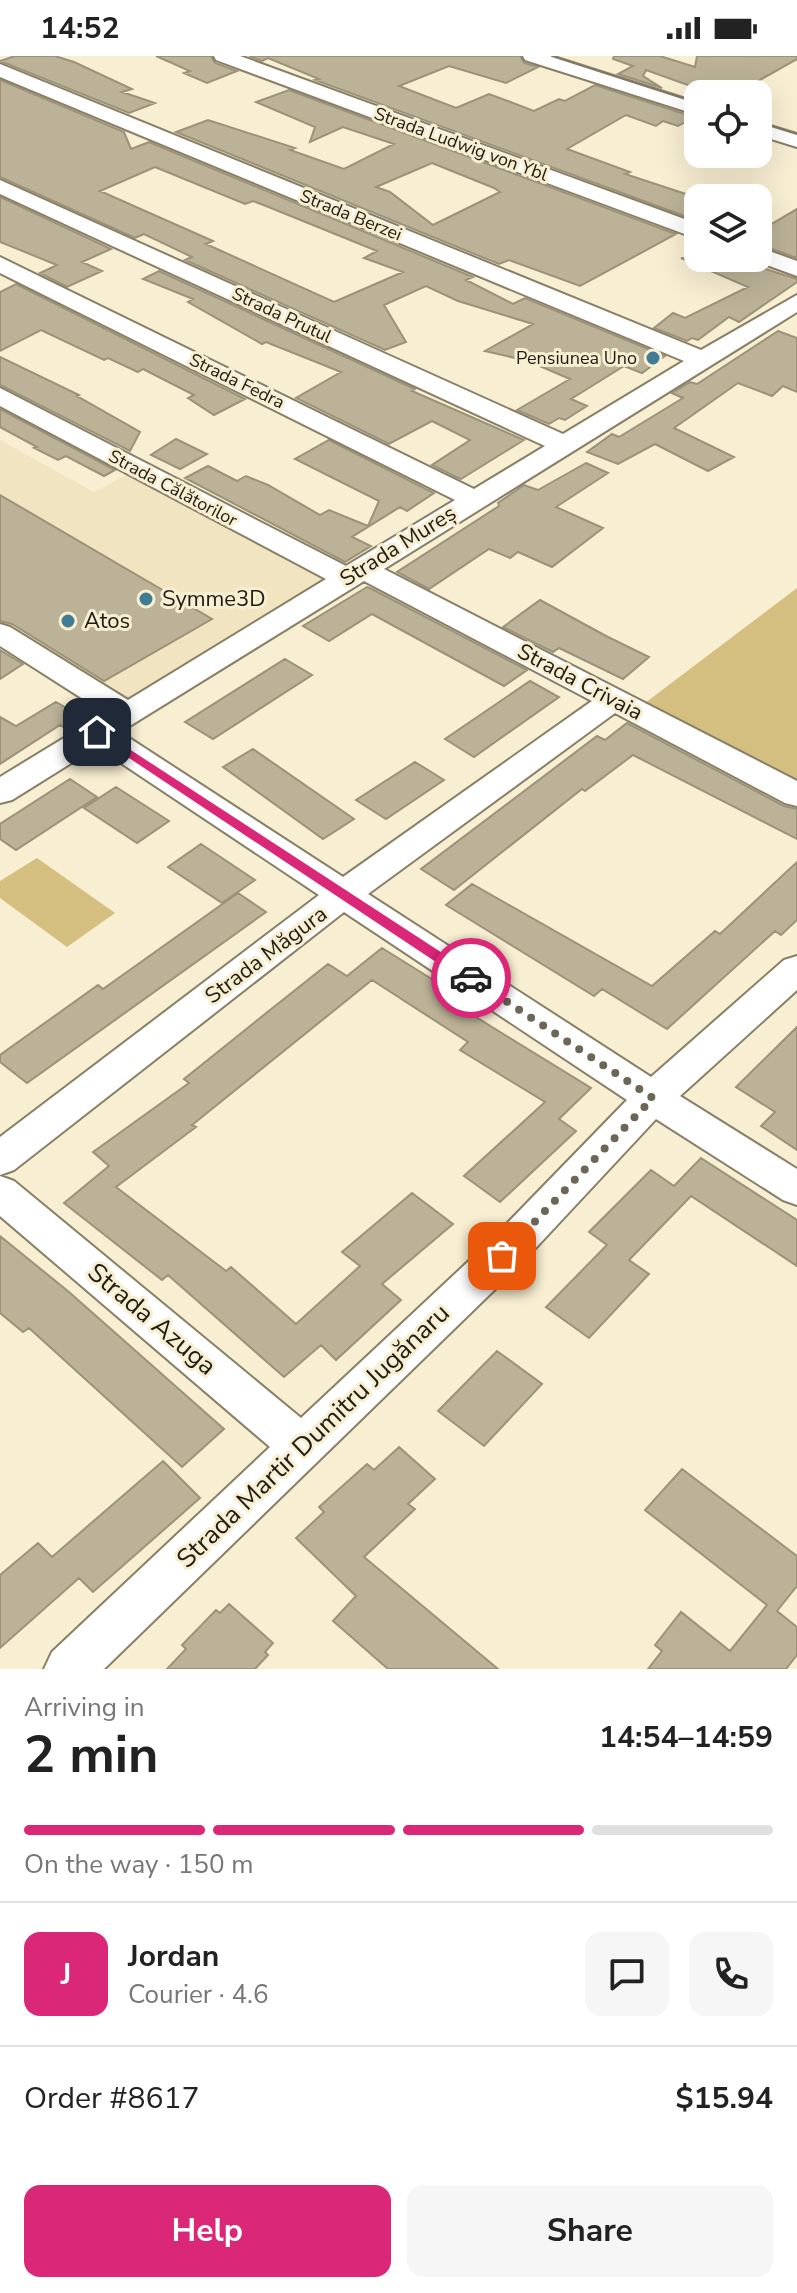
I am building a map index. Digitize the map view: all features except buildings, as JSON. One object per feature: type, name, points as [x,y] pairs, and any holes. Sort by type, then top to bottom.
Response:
[{"type":"street","name":"Strada Ludwig von Ybl","points":[[223,56],[684,227]]},
{"type":"street","points":[[532,56],[684,105]]},
{"type":"street","name":"Strada Berzei","points":[[0,70],[703,360]]},
{"type":"street","points":[[772,133],[797,141]]},
{"type":"street","name":"Strada Prutul","points":[[0,186],[565,445]]},
{"type":"street","points":[[772,259],[797,269]]},
{"type":"street","name":"Strada Fedra","points":[[0,264],[474,499]]},
{"type":"street","name":"Strada Mureș","points":[[0,792],[703,360],[791,312]]},
{"type":"street","name":"Strada Călătorilor","points":[[0,396],[355,574]]},
{"type":"street","name":"Strada Crivaia","points":[[355,574],[613,700],[797,795]]},
{"type":"street","points":[[0,633],[112,723],[344,894],[797,1189]]},
{"type":"street","name":"Strada Măgura","points":[[0,1159],[344,894],[613,700]]},
{"type":"street","name":"Strada Martir Dumitru Jugănaru","points":[[69,1669],[502,1256],[653,1098],[797,969]]},
{"type":"street","name":"Strada Azuga","points":[[0,1192],[303,1447]]},
{"type":"shaded area","points":[[0,440],[94,492],[132,472],[335,582],[133,706],[0,623]]},
{"type":"shaded area","points":[[797,588],[797,784],[645,703]]},
{"type":"shaded area","points":[[37,858],[115,913],[67,947],[0,898],[0,881]]},
{"type":"tram line","points":[[552,56],[684,98]]},
{"type":"tram line","points":[[772,126],[797,134]]},
{"type":"way so far","points":[[471,978],[653,1098],[502,1256]]},
{"type":"place","name":"Pensiunea Uno","points":[[653,358]]},
{"type":"place","name":"Symme3D","points":[[146,599]]},
{"type":"place","name":"Atos","points":[[68,621]]},
{"type":"route","points":[[97,732],[471,978]]}]
